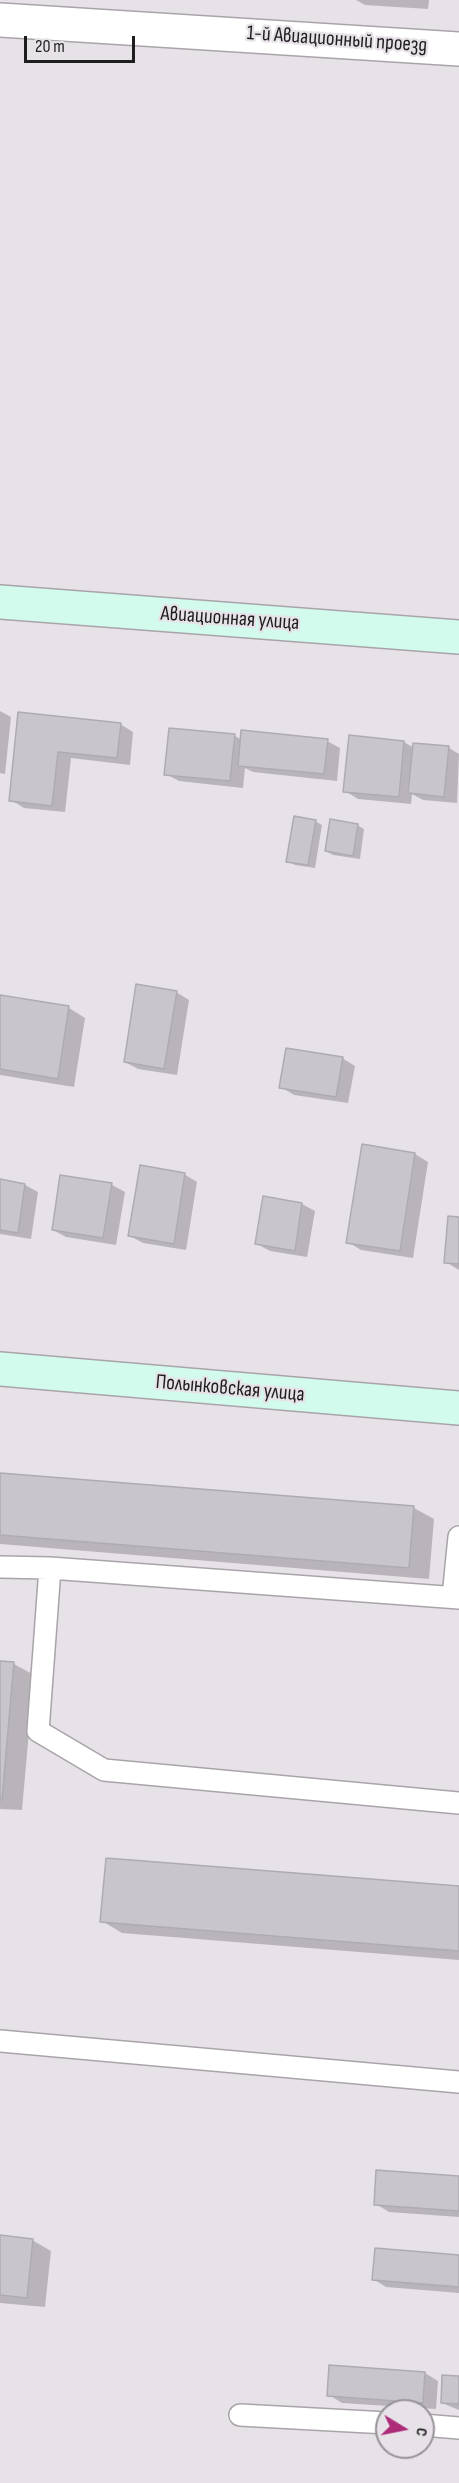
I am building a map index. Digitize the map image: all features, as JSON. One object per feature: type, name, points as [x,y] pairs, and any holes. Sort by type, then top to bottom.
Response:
[{"type":"main road","name":"Авиационная улица","points":[[0,602],[459,637]]},
{"type":"main road","name":"Полынковская улица","points":[[0,1369],[459,1408]]},
{"type":"street","name":"1-й Авиационный проезд","points":[[0,20],[459,49]]},
{"type":"lane","points":[[0,1568],[50,1568],[456,1598],[459,1537]]},
{"type":"lane","points":[[50,1568],[38,1731],[104,1770],[459,1803]]},
{"type":"lane","points":[[0,2041],[459,2082]]},
{"type":"lane","points":[[240,2415],[375,2422]]},
{"type":"lane","points":[[435,2426],[459,2427]]},
{"type":"building","points":[[18,712],[121,723],[117,758],[58,752],[52,806],[9,801]]},
{"type":"building","points":[[169,728],[235,734],[230,781],[164,775]]},
{"type":"building","points":[[241,730],[328,739],[324,774],[238,766]]},
{"type":"building","points":[[349,735],[404,741],[399,797],[343,792]]},
{"type":"building","points":[[413,743],[449,746],[444,797],[408,793]]},
{"type":"building","points":[[294,816],[316,820],[308,865],[286,862]]},
{"type":"building","points":[[330,819],[358,824],[353,856],[325,851]]},
{"type":"building","points":[[136,984],[177,991],[164,1069],[124,1062]]},
{"type":"building","points":[[0,995],[69,1006],[58,1079],[0,1069]]},
{"type":"building","points":[[286,1048],[343,1057],[336,1097],[279,1088]]},
{"type":"building","points":[[362,1144],[415,1153],[400,1251],[346,1243]]},
{"type":"building","points":[[140,1165],[185,1173],[174,1244],[128,1236]]},
{"type":"building","points":[[60,1175],[112,1183],[103,1238],[52,1230]]},
{"type":"building","points":[[0,1179],[25,1184],[18,1233],[0,1230]]},
{"type":"building","points":[[263,1196],[302,1203],[295,1251],[255,1244]]},
{"type":"building","points":[[448,1216],[459,1217],[459,1264],[444,1263]]},
{"type":"building","points":[[0,1473],[414,1506],[409,1568],[0,1535]]},
{"type":"building","points":[[0,1661],[14,1662],[2,1800],[0,1800]]},
{"type":"building","points":[[106,1858],[459,1886],[459,1951],[100,1922]]},
{"type":"building","points":[[376,2170],[459,2176],[459,2211],[374,2205]]},
{"type":"building","points":[[0,2235],[33,2239],[27,2298],[0,2295]]},
{"type":"building","points":[[375,2248],[459,2255],[459,2287],[372,2280]]},
{"type":"building","points":[[329,2365],[425,2372],[423,2399],[375,2400],[327,2396]]},
{"type":"building","points":[[442,2375],[459,2376],[459,2404],[441,2403]]}]
